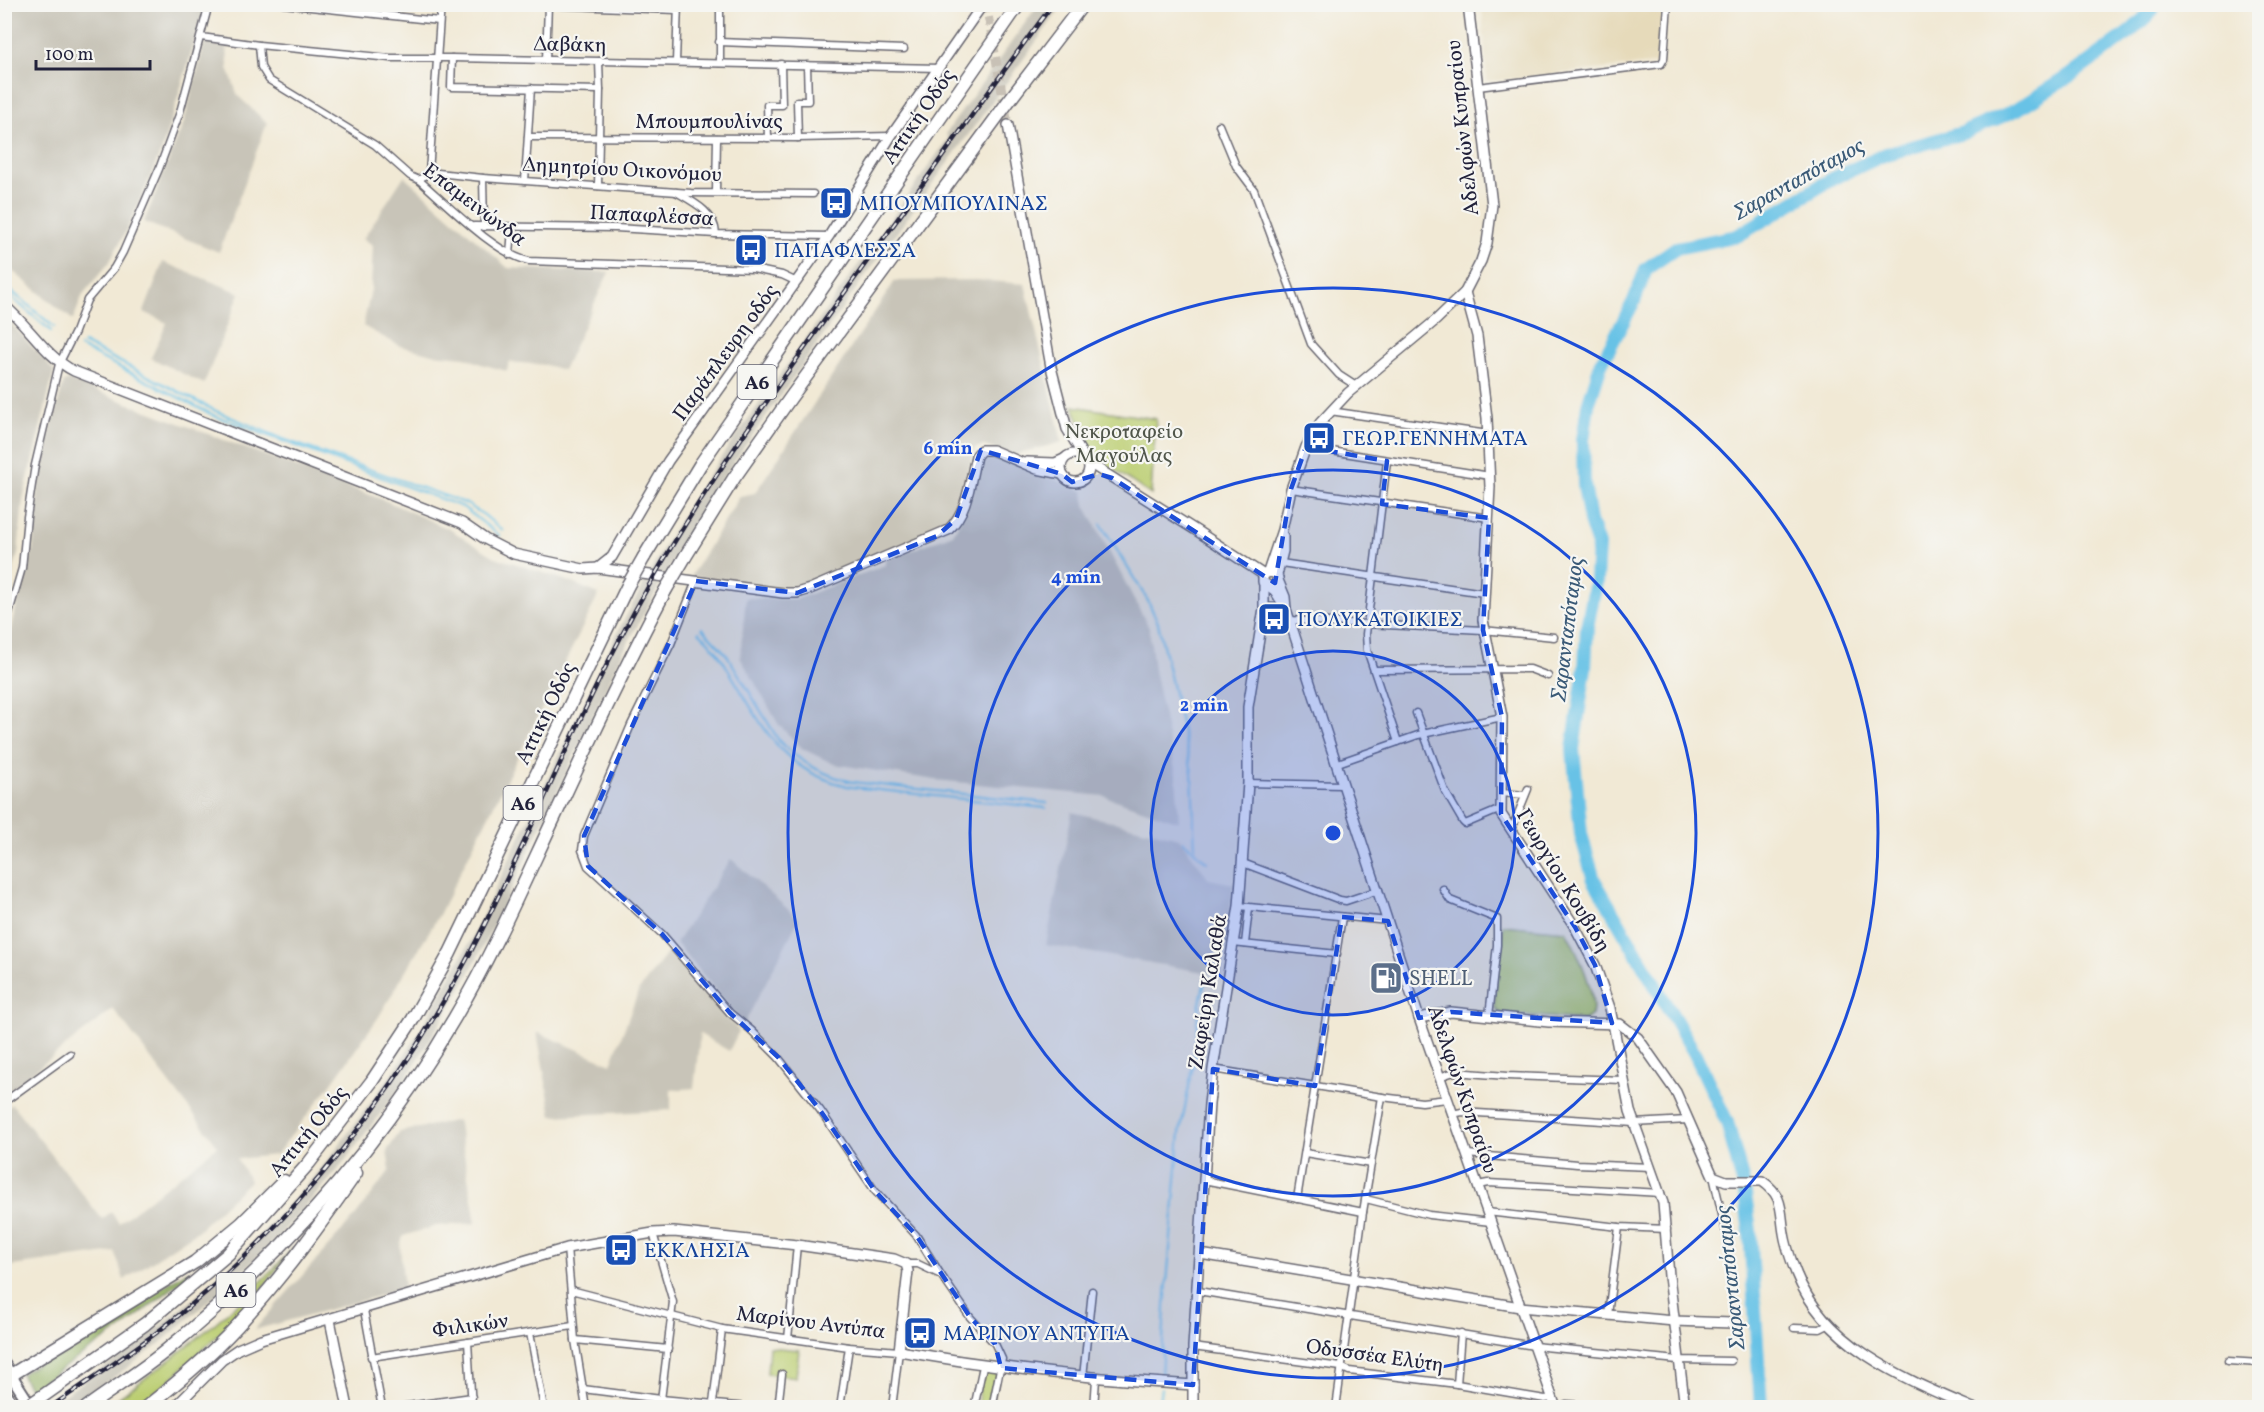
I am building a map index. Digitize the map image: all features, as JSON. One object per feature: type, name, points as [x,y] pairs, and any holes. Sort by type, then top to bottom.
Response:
[{"type":"highway","name":"Αττική Οδός","points":[[25,1407],[36,1402],[144,1324],[228,1254],[309,1163],[372,1082],[414,1019],[429,991],[519,813],[628,585],[644,557],[700,465],[1018,4]]},
{"type":"highway","name":"Α6","points":[[86,1407],[168,1350],[250,1277],[308,1218],[366,1150],[426,1065],[479,972],[521,889],[611,695],[665,591],[734,478],[1001,111],[1083,4]]},
{"type":"highway","points":[[145,1407],[186,1374],[247,1316],[331,1209],[357,1172],[366,1150]]},
{"type":"highway","points":[[11,1375],[195,1262],[241,1224],[291,1174],[309,1163]]},
{"type":"main road","points":[[4,1364],[36,1402]]},
{"type":"main road","points":[[11,1375],[5,1392],[15,1407]]},
{"type":"street","points":[[4,630],[22,568],[35,465],[60,364],[87,300],[114,268],[123,252],[159,170],[180,112],[209,4]]},
{"type":"street","points":[[419,180],[429,172],[441,4]]},
{"type":"street","points":[[517,4],[678,7],[676,62]]},
{"type":"street","points":[[720,4],[720,63]]},
{"type":"street","points":[[973,19],[975,4]]},
{"type":"street","name":"Παράπλευρη οδός","points":[[595,568],[612,557],[668,461],[830,236],[891,136],[983,4]]},
{"type":"street","name":"Αδελφών Κυπραίου","points":[[1468,4],[1491,205],[1484,252],[1465,292],[1436,320],[1356,386],[1330,411],[1306,447],[1291,489],[1270,579],[1286,609],[1439,1077],[1552,1398],[1558,1407]]},
{"type":"street","points":[[1478,87],[1661,64],[1664,59],[1668,4]]},
{"type":"street","points":[[284,5],[439,21]]},
{"type":"street","points":[[546,60],[548,5]]},
{"type":"street","name":"Δαβάκη","points":[[201,37],[390,58],[436,57],[940,68]]},
{"type":"street","points":[[719,42],[904,49]]},
{"type":"street","name":"Επαμεινώνδα","points":[[259,45],[261,68],[269,80],[369,141],[510,255],[529,261],[753,269],[768,271],[797,282]]},
{"type":"street","points":[[452,58],[451,87],[600,90]]},
{"type":"street","points":[[598,186],[599,61]]},
{"type":"street","points":[[768,138],[767,105],[782,105],[781,64]]},
{"type":"street","points":[[798,138],[797,101],[808,101],[807,65]]},
{"type":"street","points":[[525,181],[531,88]]},
{"type":"street","points":[[4,305],[60,364],[124,392],[462,523],[485,539],[514,554],[583,569],[595,568],[797,593],[948,530],[966,500],[976,456],[981,450],[992,450],[1048,473],[1062,474],[1072,482],[1080,482],[1086,477],[1089,470],[1086,460],[1067,429],[1051,367],[1008,125]]},
{"type":"street","points":[[1220,125],[1236,166],[1254,190],[1311,344],[1339,375],[1356,386]]},
{"type":"street","name":"Μπουμπουλίνας","points":[[528,137],[599,139],[891,136]]},
{"type":"street","points":[[716,192],[717,138]]},
{"type":"street","name":"Δημητρίου Οικονόμου","points":[[429,172],[691,193],[813,194]]},
{"type":"street","points":[[483,178],[484,227]]},
{"type":"street","points":[[673,190],[707,213],[713,222],[716,234]]},
{"type":"street","name":"Παπαφλέσσα","points":[[473,226],[616,228],[716,234],[830,236]]},
{"type":"street","points":[[510,255],[512,228]]},
{"type":"street","name":"Γεωργίου Κουβίδη","points":[[1465,292],[1477,336],[1488,434],[1490,476],[1484,630],[1502,717],[1501,814],[1575,927],[1595,965],[1610,1008],[1623,1080],[1634,1123],[1661,1193],[1667,1229],[1674,1322],[1684,1407]]},
{"type":"street","points":[[1330,411],[1488,434]]},
{"type":"street","points":[[1062,474],[1067,429]]},
{"type":"street","points":[[1306,447],[1490,476]]},
{"type":"street","points":[[1022,462],[1055,463],[1073,454],[1086,460],[1270,579]]},
{"type":"street","points":[[1387,460],[1367,623],[1367,650],[1398,742]]},
{"type":"street","points":[[1086,477],[1104,475],[1121,483]]},
{"type":"street","points":[[1291,489],[1489,518]]},
{"type":"street","name":"Αδελφών Κυπραίου","points":[[1270,579],[1281,562],[1284,544],[1282,530]]},
{"type":"street","points":[[1281,562],[1484,592]]},
{"type":"street","name":"Ζαφείρη Καλαθά","points":[[1193,1407],[1193,1347],[1213,1069],[1239,906],[1248,783],[1248,707],[1270,579]]},
{"type":"street","points":[[696,581],[680,623],[631,725],[584,836],[582,850],[584,858],[594,872],[662,934],[730,1013],[778,1057],[820,1110],[875,1191],[916,1235],[970,1317],[995,1344],[1002,1359],[992,1407]]},
{"type":"street","points":[[1264,608],[1286,609]]},
{"type":"street","points":[[1289,620],[1484,630],[1554,637]]},
{"type":"street","points":[[1374,670],[1530,669],[1548,676]]},
{"type":"street","points":[[1416,713],[1445,791],[1463,822],[1465,824],[1501,809]]},
{"type":"street","points":[[1335,764],[1425,734],[1502,717]]},
{"type":"street","points":[[1248,783],[1342,785]]},
{"type":"street","points":[[1501,793],[1526,792],[1511,831]]},
{"type":"street","points":[[1243,863],[1340,900],[1346,901],[1378,890]]},
{"type":"street","points":[[1443,889],[1450,900],[1497,919],[1497,945],[1489,1016]]},
{"type":"street","points":[[1239,906],[1388,921]]},
{"type":"street","points":[[1245,944],[1249,908]]},
{"type":"street","points":[[1297,1199],[1342,917]]},
{"type":"street","points":[[1233,943],[1337,954]]},
{"type":"street","points":[[1419,1018],[1451,1012],[1550,1022],[1612,1023],[1627,1028],[1649,1052],[1676,1092],[1713,1176],[1726,1232]]},
{"type":"street","points":[[4,1102],[70,1054]]},
{"type":"street","points":[[1213,1069],[1382,1097],[1422,1102],[1447,1099]]},
{"type":"street","points":[[1439,1077],[1454,1071],[1507,1076],[1623,1080]]},
{"type":"street","points":[[1336,1407],[1382,1097]]},
{"type":"street","points":[[1452,1114],[1462,1112],[1634,1123],[1688,1120]]},
{"type":"street","points":[[1305,1153],[1371,1164]]},
{"type":"street","points":[[1467,1154],[1577,1164],[1652,1167]]},
{"type":"street","points":[[1713,1176],[1720,1180],[1762,1181],[1768,1186],[1779,1200],[1786,1243],[1797,1275],[1808,1296],[1830,1324],[1861,1351],[1887,1369],[1973,1407]]},
{"type":"street","points":[[1204,1180],[1364,1212]]},
{"type":"street","points":[[1478,1185],[1661,1193]]},
{"type":"street","points":[[1366,1199],[1429,1215],[1491,1222]]},
{"type":"street","points":[[1487,1212],[1619,1227],[1667,1229]]},
{"type":"street","points":[[1608,1315],[1619,1227]]},
{"type":"street","points":[[174,1407],[222,1360],[238,1349],[261,1339],[567,1248],[653,1233],[674,1232],[797,1245],[894,1259],[906,1264],[918,1264],[941,1275]]},
{"type":"street","points":[[653,1233],[673,1302],[660,1407]]},
{"type":"street","points":[[788,1339],[797,1245]]},
{"type":"street","points":[[567,1248],[573,1326],[586,1407]]},
{"type":"street","points":[[1200,1254],[1520,1307],[1674,1322],[1732,1323]]},
{"type":"street","points":[[892,1407],[908,1271],[906,1264]]},
{"type":"street","name":"Μαρίνου Αντύπα","points":[[571,1290],[722,1329],[899,1352],[983,1366],[1096,1379],[1193,1385]]},
{"type":"street","points":[[1198,1291],[1534,1346],[1678,1360],[1731,1361]]},
{"type":"street","points":[[1083,1377],[1092,1292]]},
{"type":"street","points":[[364,1310],[382,1407]]},
{"type":"street","points":[[330,1320],[348,1407]]},
{"type":"street","points":[[1794,1328],[1820,1329],[1830,1324]]},
{"type":"street","name":"Φιλικών","points":[[371,1357],[573,1326]]},
{"type":"street","points":[[713,1403],[722,1329]]},
{"type":"street","points":[[530,1333],[544,1407]]},
{"type":"street","points":[[1457,1384],[1461,1333]]},
{"type":"street","points":[[575,1340],[668,1349]]},
{"type":"street","points":[[468,1342],[472,1407]]},
{"type":"street","points":[[840,1407],[849,1347]]},
{"type":"street","name":"Οδυσσέα Ελύτη","points":[[1193,1347],[1341,1367],[1349,1371],[1457,1384],[1545,1399],[1552,1398]]},
{"type":"street","points":[[2228,1361],[2259,1363]]},
{"type":"street","points":[[974,1407],[983,1366]]},
{"type":"street","points":[[778,1407],[782,1374]]},
{"type":"street","points":[[1094,1407],[1096,1379]]},
{"type":"street","points":[[583,1389],[661,1399],[758,1407]]},
{"type":"street","points":[[393,1407],[471,1397]]},
{"type":"street","points":[[1558,1407],[1566,1404],[1631,1407]]},
{"type":"highlighted area","points":[[1306,447],[1387,461],[1382,504],[1489,518],[1483,630],[1502,717],[1501,814],[1575,927],[1595,965],[1612,1023],[1451,1012],[1419,1018],[1388,921],[1342,917],[1315,1086],[1213,1069],[1193,1385],[1001,1368],[995,1344],[970,1317],[916,1235],[875,1191],[820,1110],[778,1057],[730,1013],[662,934],[588,866],[584,836],[696,581],[797,593],[937,536],[956,519],[981,450],[1062,474],[1072,482],[1099,474],[1112,478],[1275,583],[1291,489]]},
{"type":"shaded area","points":[[5,4],[206,5],[162,149],[130,223],[109,263],[83,294],[73,320],[5,265]]},
{"type":"shaded area","points":[[1482,4],[1663,5],[1660,63],[1487,81]]},
{"type":"shaded area","points":[[1038,5],[1063,5],[865,276],[718,484],[691,528],[624,650],[498,917],[461,989],[402,1085],[337,1171],[276,1239],[238,1276],[154,1348],[113,1378],[66,1407],[45,1408],[131,1349],[191,1301],[241,1255],[328,1160],[391,1075],[419,1033],[471,940],[617,633],[671,534],[712,470],[948,139],[946,133]]},
{"type":"shaded area","points":[[205,41],[227,44],[228,68],[238,96],[267,123],[219,252],[144,222],[184,122]]},
{"type":"shaded area","points":[[404,176],[508,268],[609,272],[563,370],[546,365],[509,362],[507,371],[465,357],[433,354],[400,346],[363,326],[371,290],[373,245],[363,239]]},
{"type":"shaded area","points":[[163,262],[240,293],[204,384],[151,358],[167,323],[144,312]]},
{"type":"shaded area","points":[[977,280],[1025,284],[1062,442],[1014,455],[984,446],[975,448],[961,502],[953,518],[944,527],[800,589],[783,591],[691,576],[740,496],[755,493],[895,281]]},
{"type":"shaded area","points":[[5,317],[54,371],[23,499],[18,553],[5,601]]},
{"type":"shaded area","points":[[69,380],[386,501],[449,529],[495,557],[599,594],[439,915],[378,1018],[329,1087],[276,1155],[237,1159],[250,1181],[196,1232],[124,1280],[115,1252],[5,1267],[4,1111],[12,1104],[102,1219],[111,1212],[119,1223],[218,1146],[113,1009],[5,1094],[5,659],[13,618],[33,549],[40,467],[64,382]]},
{"type":"shaded area","points":[[992,455],[1084,491],[1085,505],[1149,628],[1154,670],[1176,774],[1179,822],[1104,796],[935,780],[834,764],[803,749],[779,725],[740,657],[746,598],[797,599],[885,565],[886,560],[953,534],[971,499],[979,462],[985,456]]},
{"type":"shaded area","points":[[1072,812],[1179,838],[1209,879],[1234,884],[1221,975],[1046,945]]},
{"type":"shaded area","points":[[731,859],[799,919],[744,1024],[676,943]]},
{"type":"shaded area","points":[[669,951],[739,1031],[729,1051],[700,1034],[694,1088],[671,1090],[671,1110],[552,1116],[537,1032],[611,1064],[639,990]]},
{"type":"shaded area","points":[[458,1120],[476,1223],[436,1226],[403,1236],[400,1247],[404,1289],[254,1330],[357,1214],[390,1170],[387,1151],[400,1132]]},
{"type":"green space","name":"Νεκροταφείο Μαγούλας","points":[[1073,406],[1156,419],[1151,495],[1096,457],[1088,446]]},
{"type":"green space","points":[[1503,925],[1566,931],[1589,984],[1592,995],[1592,1015],[1584,1020],[1499,1013],[1494,1006]]},
{"type":"green space","points":[[293,1248],[258,1294],[227,1327],[163,1386],[134,1407],[105,1408],[213,1325],[259,1284]]},
{"type":"green space","points":[[188,1271],[190,1274],[122,1328],[30,1390],[21,1374]]},
{"type":"green space","points":[[769,1347],[799,1350],[796,1377],[767,1374]]},
{"type":"green space","points":[[982,1370],[1000,1372],[990,1407],[977,1408]]},
{"type":"waterway","name":"Σαρανταπόταμος","points":[[1761,1408],[1750,1231],[1744,1187],[1727,1122],[1695,1054],[1594,880],[1581,834],[1573,749],[1585,668],[1587,627],[1596,581],[1598,545],[1590,521],[1584,485],[1583,440],[1588,405],[1601,364],[1634,301],[1646,269],[1676,248],[1737,236],[1832,179],[1886,154],[1963,133],[2016,110],[2077,71],[2130,32],[2151,12],[2155,4]]},
{"type":"waterway","points":[[4,285],[54,327]]},
{"type":"waterway","points":[[4,291],[51,331]]},
{"type":"waterway","points":[[83,343],[216,411],[283,439],[465,503],[503,531]]},
{"type":"waterway","points":[[80,347],[215,416],[463,507],[500,536]]},
{"type":"waterway","points":[[1101,524],[1148,601],[1158,623],[1192,772],[1195,851]]},
{"type":"waterway","points":[[702,628],[727,655],[779,741],[804,762],[822,772],[853,782],[1047,803]]},
{"type":"waterway","points":[[699,632],[722,658],[767,732],[779,747],[809,771],[828,780],[852,787],[1046,808]]},
{"type":"waterway","points":[[1183,841],[1207,862]]},
{"type":"waterway","points":[[1161,1376],[1180,1133],[1195,1055],[1198,1013],[1205,980]]},
{"type":"waterway","points":[[1158,1408],[1161,1388]]},
{"type":"tunnel","points":[[986,4],[1008,125]]},
{"type":"railway","points":[[49,1408],[147,1340],[222,1278],[304,1195],[376,1105],[440,1008],[468,957],[514,865],[600,678],[623,632],[673,544],[726,461],[782,380],[1053,4]]},
{"type":"place","name":"ΜΠΟΥΜΠΟΥΛΙΝΑΣ","points":[[836,203]]},
{"type":"place","name":"ΠΑΠΑΦΛΕΣΣΑ","points":[[751,250]]},
{"type":"place","name":"ΓΕΩΡ.ΓΕΝΝΗΜΑΤΑ","points":[[1319,438]]},
{"type":"place","name":"ΠΟΛΥΚΑΤΟΙΚΙΕΣ","points":[[1274,619]]},
{"type":"place","name":"SHELL","points":[[1386,978]]},
{"type":"place","name":"ΕΚΚΛΗΣΙΑ","points":[[621,1250]]},
{"type":"place","name":"ΜΑΡΙΝΟΥ ΑΝΤΥΠΑ","points":[[920,1333]]}]
